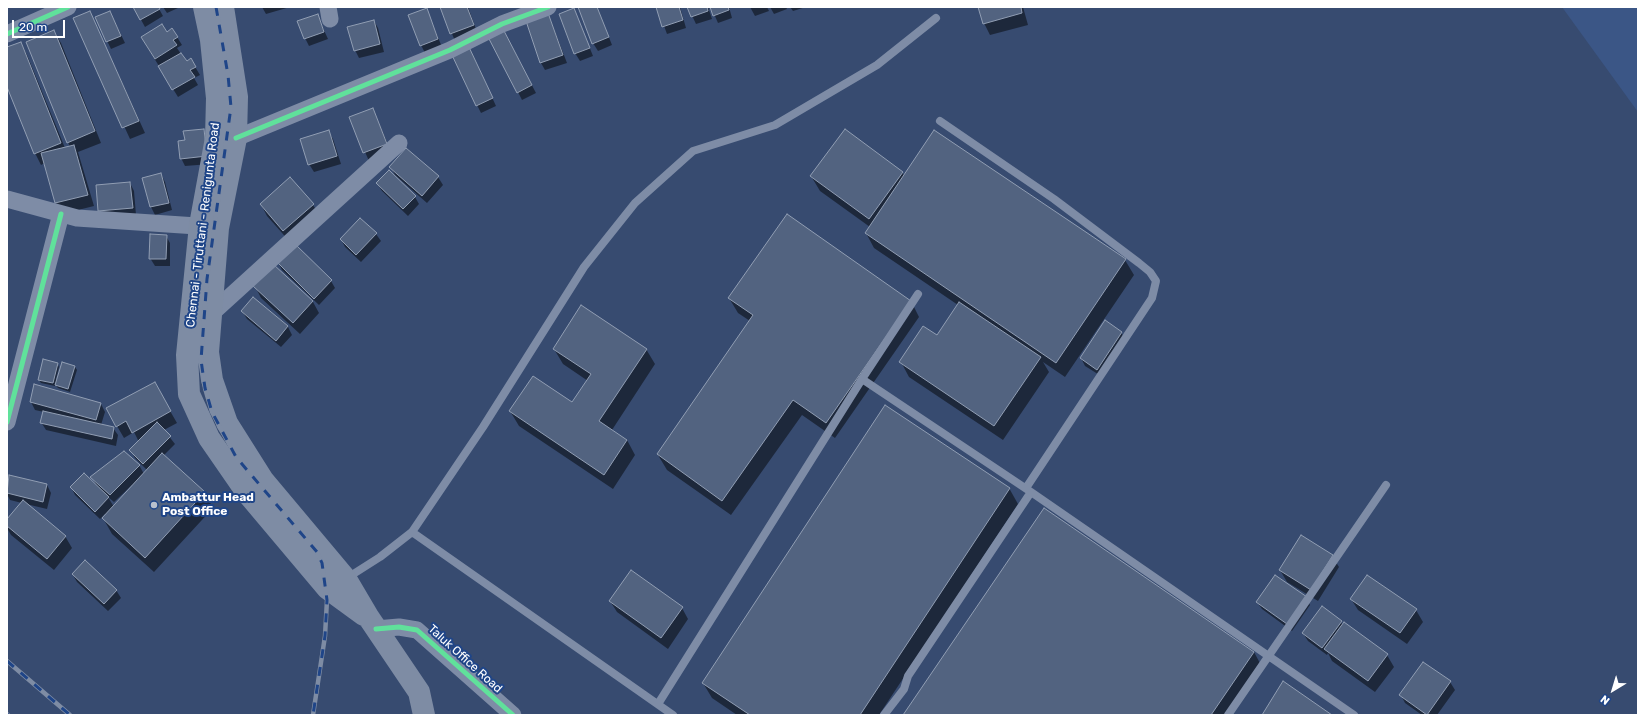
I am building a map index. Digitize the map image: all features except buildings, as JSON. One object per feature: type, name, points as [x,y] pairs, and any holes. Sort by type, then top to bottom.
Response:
[{"type":"highway","name":"Chennai - Tiruttani - Renigunta Road","points":[[204,7],[211,40],[217,98],[216,138],[209,226],[187,355],[189,394],[209,438],[247,493],[327,588],[372,624]]},
{"type":"highway","name":"Chennai - Tiruttani - Renigunta Road","points":[[223,7],[237,97],[236,138],[209,226],[212,313],[208,352],[212,380],[227,423],[262,480],[346,579],[372,624],[419,692],[424,715]]},
{"type":"street","points":[[7,34],[68,7]]},
{"type":"street","points":[[236,138],[418,64],[502,24],[548,7]]},
{"type":"street","points":[[212,313],[398,143]]},
{"type":"street","points":[[7,199],[77,218],[209,226]]},
{"type":"street","points":[[7,422],[61,214]]},
{"type":"street","name":"Taluk Office Road","points":[[372,624],[417,630],[513,715]]},
{"type":"lane","points":[[346,579],[380,557],[412,532],[483,427],[584,267],[635,203],[693,151],[776,125],[877,65],[936,18]]},
{"type":"lane","points":[[884,715],[904,689],[908,676],[1152,298],[1156,282],[1150,272],[1139,263],[1060,204],[940,121]]},
{"type":"lane","points":[[658,704],[862,379],[918,294]]},
{"type":"lane","points":[[862,379],[1028,490],[1354,715]]},
{"type":"lane","points":[[1228,715],[1386,485]]},
{"type":"lane","points":[[412,532],[673,715]]},
{"type":"water","points":[[1562,7],[1638,7],[1638,112]]},
{"type":"railway","points":[[216,7],[228,75],[231,107],[207,279],[201,360],[205,388],[212,412],[236,457],[317,552],[322,563],[327,600],[325,636],[313,715]]},
{"type":"railway","points":[[7,661],[70,715]]},
{"type":"cycle path","points":[[7,34],[68,7]]},
{"type":"cycle path","points":[[236,138],[450,50],[502,24],[548,7]]},
{"type":"cycle path","points":[[7,422],[61,214]]},
{"type":"cycle path","points":[[376,629],[399,627],[417,630],[513,715]]},
{"type":"place","name":"Ambattur Head Post Office","points":[[154,505]]}]
